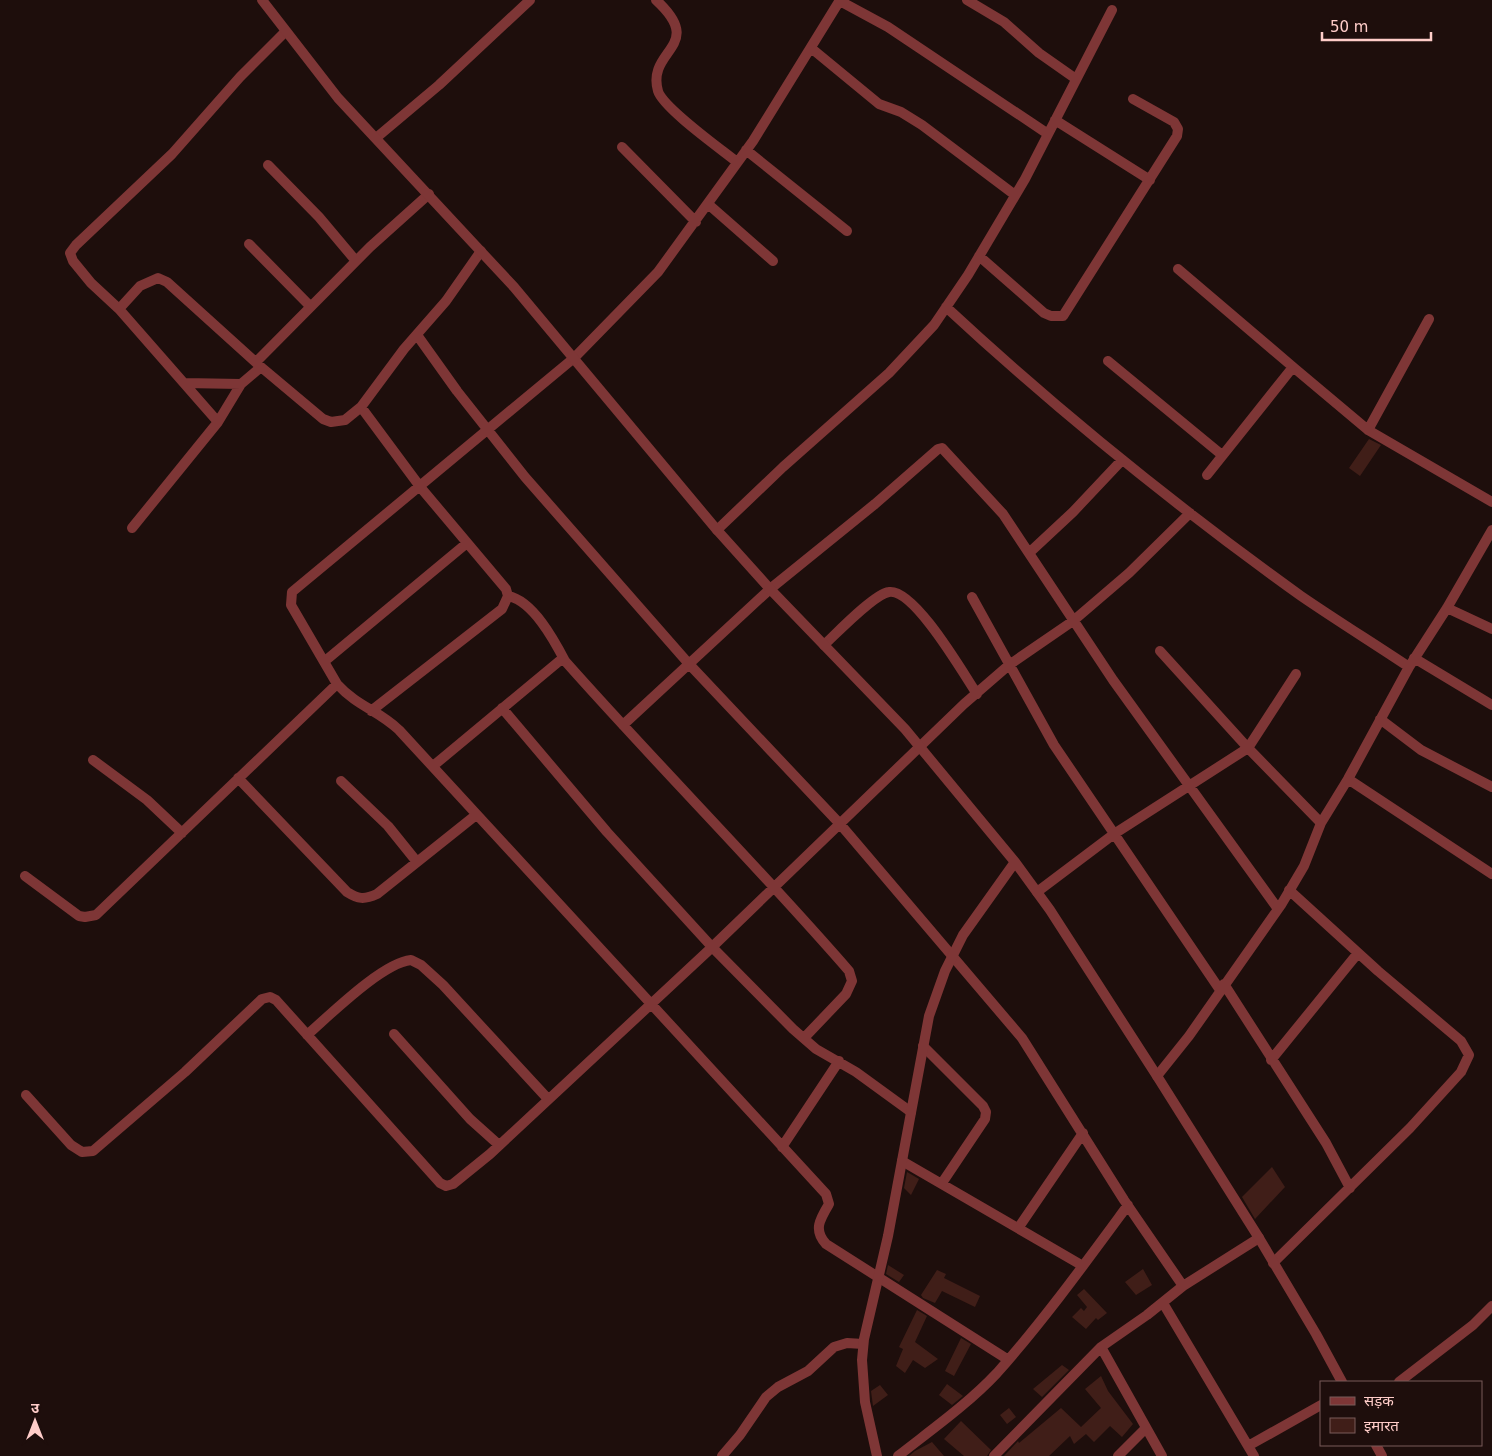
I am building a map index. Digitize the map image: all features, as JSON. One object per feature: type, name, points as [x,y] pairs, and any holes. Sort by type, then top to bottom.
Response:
[{"type":"street","points":[[262,0],[338,98],[481,251],[574,358],[717,530],[770,589],[919,746],[1015,862],[1037,892],[1157,1076],[1259,1238],[1341,1381]]},
{"type":"street","points":[[376,138],[438,85],[530,0]]},
{"type":"street","points":[[656,0],[676,21],[678,28],[662,63],[657,82],[659,93],[677,112],[737,162]]},
{"type":"street","points":[[1007,1359],[877,1278],[820,1238],[818,1224],[829,1204],[829,1198],[696,1050],[650,1004],[433,766],[388,719],[352,700],[337,684],[291,606],[292,592],[421,488],[574,358],[658,272],[696,222],[746,150],[840,0],[896,32],[1048,134]]},
{"type":"street","points":[[967,0],[1004,22],[1039,53],[1076,78]]},
{"type":"street","points":[[717,530],[783,467],[890,373],[934,325],[979,256],[1015,195],[1112,10]]},
{"type":"street","points":[[218,422],[119,309],[107,300],[73,261],[70,257],[71,250],[172,154],[240,77],[285,32]]},
{"type":"street","points":[[811,48],[879,104],[901,112],[922,124],[1015,195]]},
{"type":"street","points":[[979,256],[1044,313],[1051,316],[1063,316],[1177,136],[1178,129],[1174,122],[1165,115],[1133,99]]},
{"type":"street","points":[[1055,120],[1150,180]]},
{"type":"street","points":[[622,147],[696,222]]},
{"type":"street","points":[[746,150],[847,231]]},
{"type":"street","points":[[268,165],[319,218],[356,261]]},
{"type":"street","points":[[132,528],[218,422],[241,384],[310,306],[429,194]]},
{"type":"street","points":[[708,204],[773,261]]},
{"type":"street","points":[[249,244],[310,306]]},
{"type":"street","points":[[119,309],[140,286],[158,278],[167,282],[323,419],[331,422],[345,420],[361,407],[417,334],[446,301],[481,251]]},
{"type":"street","points":[[1178,269],[1368,430],[1492,502]]},
{"type":"street","points":[[946,307],[1015,370],[1122,460],[1302,596],[1411,663],[1492,705]]},
{"type":"street","points":[[1368,430],[1429,319]]},
{"type":"street","points":[[417,334],[525,477],[689,664],[840,824],[1022,1038],[1128,1205],[1183,1286]]},
{"type":"street","points":[[1108,361],[1222,455]]},
{"type":"street","points":[[1207,475],[1293,367]]},
{"type":"street","points":[[184,383],[241,384]]},
{"type":"street","points":[[361,407],[421,488],[506,589],[508,596],[502,609],[371,711]]},
{"type":"street","points":[[622,725],[770,589],[940,448],[946,451],[1003,514],[1113,680],[1191,785],[1278,909]]},
{"type":"street","points":[[1029,553],[1074,512],[1122,460]]},
{"type":"street","points":[[26,1095],[71,1146],[82,1152],[93,1152],[186,1072],[262,999],[270,997],[276,1000],[440,1183],[450,1186],[462,1179],[712,947],[919,746],[976,694],[1009,665],[1073,621],[1129,573],[1190,513]]},
{"type":"street","points":[[1157,1076],[1188,1036],[1290,890],[1304,866],[1321,823],[1348,779],[1411,663],[1447,608],[1492,530]]},
{"type":"street","points":[[324,661],[467,543]]},
{"type":"street","points":[[824,645],[866,606],[885,593],[897,592],[915,606],[976,694]]},
{"type":"street","points":[[508,596],[515,597],[529,607],[563,658],[622,725],[776,886],[849,971],[852,982],[846,994],[804,1038]]},
{"type":"street","points":[[972,597],[1054,745],[1271,1060],[1326,1143],[1350,1188]]},
{"type":"street","points":[[1447,608],[1492,628]]},
{"type":"street","points":[[1160,651],[1248,748],[1321,823]]},
{"type":"street","points":[[433,766],[563,658]]},
{"type":"street","points":[[1037,892],[1114,834],[1248,748],[1296,674]]},
{"type":"street","points":[[25,876],[80,916],[90,917],[102,911],[337,684]]},
{"type":"street","points":[[502,708],[607,832],[712,947],[804,1038],[816,1049],[839,1061],[911,1112]]},
{"type":"street","points":[[1380,719],[1421,750],[1492,787]]},
{"type":"street","points":[[92,760],[147,800],[182,833]]},
{"type":"street","points":[[238,778],[347,892],[355,897],[368,899],[377,894],[476,815]]},
{"type":"street","points":[[1348,779],[1492,874]]},
{"type":"street","points":[[341,781],[388,826],[418,862]]},
{"type":"street","points":[[876,1456],[865,1402],[863,1344],[888,1236],[923,1046],[935,997],[953,955],[964,935],[1015,862]]},
{"type":"street","points":[[1273,1263],[1350,1188],[1461,1072],[1469,1055],[1461,1041],[1358,953],[1290,890]]},
{"type":"street","points":[[1271,1060],[1358,953]]},
{"type":"street","points":[[307,1035],[363,987],[398,964],[411,960],[421,965],[443,985],[548,1099]]},
{"type":"street","points":[[394,1034],[470,1118],[499,1145]]},
{"type":"street","points":[[923,1046],[983,1106],[986,1112],[984,1119],[942,1183]]},
{"type":"street","points":[[782,1147],[839,1061]]},
{"type":"street","points":[[1019,1227],[1082,1133]]},
{"type":"street","points":[[902,1161],[1019,1227],[1083,1266]]},
{"type":"street","points":[[898,1456],[964,1404],[996,1373],[1083,1266],[1128,1205]]},
{"type":"street","points":[[994,1456],[1101,1347],[1163,1303],[1183,1286],[1259,1238]]},
{"type":"street","points":[[1163,1303],[1254,1456]]},
{"type":"street","points":[[1400,1381],[1473,1325],[1492,1306]]},
{"type":"street","points":[[722,1456],[740,1435],[766,1397],[778,1387],[808,1371],[834,1347],[847,1343],[863,1344]]},
{"type":"street","points":[[1101,1347],[1162,1456]]},
{"type":"street","points":[[1248,1446],[1320,1405]]},
{"type":"street","points":[[1118,1456],[1146,1428]]},
{"type":"building","points":[[1369,439],[1381,445],[1360,476],[1349,468]]},
{"type":"building","points":[[1272,1167],[1285,1187],[1255,1219],[1242,1197]]},
{"type":"building","points":[[907,1172],[919,1179],[911,1195],[904,1188]]},
{"type":"building","points":[[888,1265],[904,1275],[899,1282],[886,1274]]},
{"type":"building","points":[[1143,1269],[1152,1285],[1136,1295],[1125,1282]]},
{"type":"building","points":[[937,1270],[946,1274],[944,1278],[980,1296],[975,1307],[942,1291],[935,1303],[923,1298],[921,1295]]},
{"type":"building","points":[[1084,1289],[1107,1313],[1098,1320],[1096,1318],[1086,1329],[1072,1317],[1081,1308],[1084,1311],[1087,1307],[1077,1295]]},
{"type":"building","points":[[917,1310],[927,1316],[915,1342],[938,1359],[925,1368],[913,1360],[905,1373],[896,1366],[903,1349],[899,1347]]},
{"type":"building","points":[[961,1338],[971,1344],[954,1376],[945,1371]]},
{"type":"building","points":[[1062,1365],[1069,1370],[1042,1397],[1033,1389]]},
{"type":"building","points":[[1101,1376],[1108,1391],[1133,1424],[1122,1437],[1110,1426],[1094,1442],[1086,1434],[1074,1444],[1070,1436],[1049,1456],[1004,1456],[1018,1441],[1019,1443],[1061,1408],[1081,1427],[1101,1408],[1085,1389]]},
{"type":"building","points":[[947,1384],[963,1396],[952,1405],[939,1395]]},
{"type":"building","points":[[880,1385],[888,1395],[873,1406],[871,1391]]},
{"type":"building","points":[[1009,1408],[1016,1417],[1007,1424],[1000,1415]]},
{"type":"building","points":[[961,1421],[991,1450],[987,1456],[964,1456],[944,1439]]},
{"type":"building","points":[[932,1442],[944,1456],[909,1456],[915,1451]]}]
